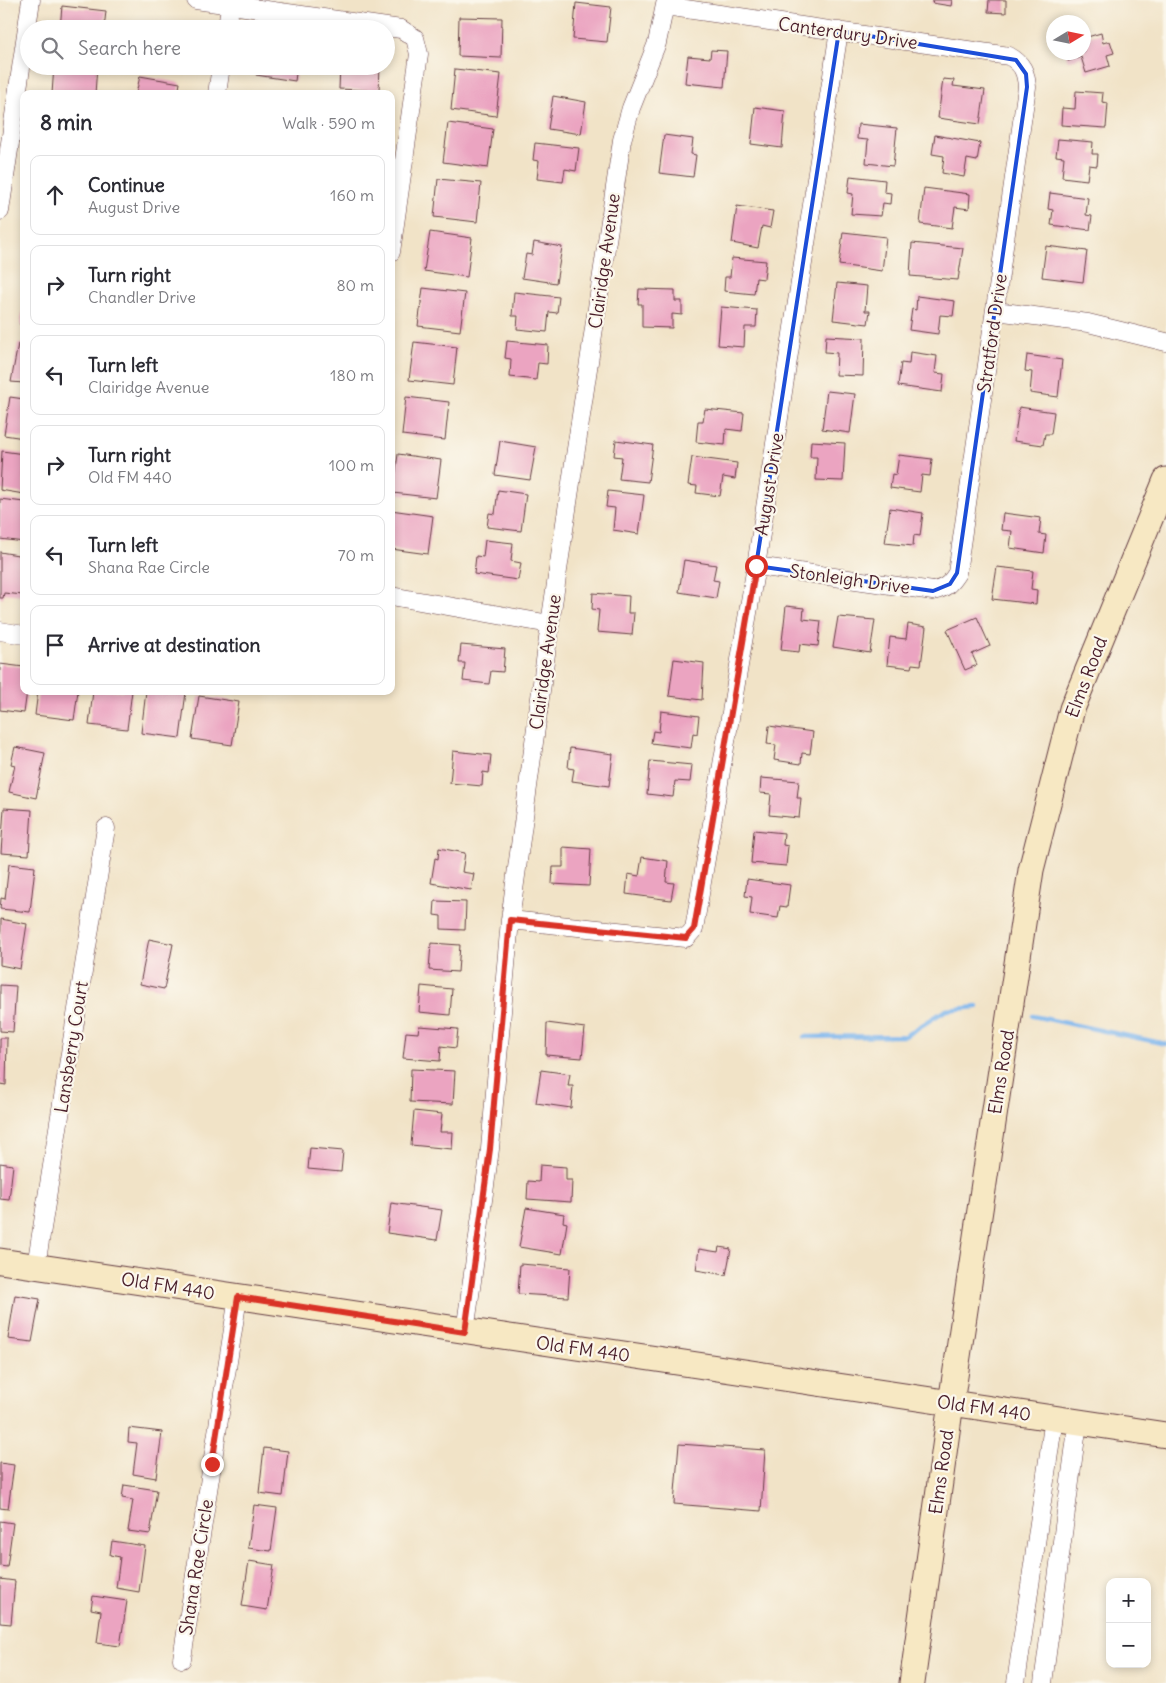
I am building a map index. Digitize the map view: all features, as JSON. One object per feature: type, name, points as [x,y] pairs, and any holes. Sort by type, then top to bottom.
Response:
[{"type":"main road","name":"Elms Road","points":[[912,1683],[951,1403],[1032,870],[1072,709],[1166,480]]},
{"type":"main road","name":"Old FM 440","points":[[0,1261],[465,1332],[1166,1435]]},
{"type":"street","points":[[28,20],[31,0]]},
{"type":"street","points":[[196,0],[337,20]]},
{"type":"street","name":"Canterdury Drive","points":[[665,3],[1009,56],[1016,60],[1025,71]]},
{"type":"street","name":"Clairidge Avenue","points":[[465,1332],[490,1149],[510,920],[550,624],[622,140],[631,108],[658,43],[665,3]]},
{"type":"street","points":[[228,20],[230,5]]},
{"type":"street","points":[[395,28],[401,29],[415,38],[419,54],[395,224]]},
{"type":"street","name":"August Drive","points":[[510,920],[686,938],[694,929],[756,566],[839,31]]},
{"type":"street","name":"Stratford Drive","points":[[943,589],[950,584],[957,573],[1027,87],[1025,71]]},
{"type":"street","points":[[0,211],[20,75]]},
{"type":"street","points":[[218,90],[220,75]]},
{"type":"street","points":[[996,311],[1088,323],[1166,342]]},
{"type":"street","name":"Stonleigh Drive","points":[[756,566],[933,591],[943,589]]},
{"type":"street","points":[[395,597],[550,624]]},
{"type":"street","points":[[0,631],[20,634]]},
{"type":"street","name":"Lansberry Court","points":[[36,1266],[106,828]]},
{"type":"street","name":"Shana Rae Circle","points":[[182,1659],[238,1297]]},
{"type":"street","points":[[1016,1683],[1066,1420]]},
{"type":"street","points":[[1043,1683],[1066,1420]]},
{"type":"highlighted area","points":[[839,31],[1016,60],[1026,74],[1027,87],[957,573],[950,584],[933,591],[756,566]]},
{"type":"building","points":[[933,0],[952,0],[951,6],[932,3]]},
{"type":"building","points":[[989,0],[1006,0],[1006,13],[988,12]]},
{"type":"building","points":[[576,3],[611,7],[607,42],[573,39]]},
{"type":"building","points":[[62,6],[106,11],[105,20],[61,20]]},
{"type":"building","points":[[459,17],[502,18],[501,58],[458,56]]},
{"type":"building","points":[[1101,33],[1103,43],[1110,41],[1114,53],[1107,55],[1110,66],[1086,73],[1082,60],[1091,60],[1091,36]]},
{"type":"building","points":[[711,50],[727,51],[724,87],[685,83],[688,56],[710,58]]},
{"type":"building","points":[[455,69],[501,74],[496,116],[451,110]]},
{"type":"building","points":[[53,75],[96,75],[95,90],[52,90]]},
{"type":"building","points":[[256,75],[296,75],[295,81]]},
{"type":"building","points":[[340,75],[380,75],[379,90],[339,89]]},
{"type":"building","points":[[140,76],[180,83],[179,90],[137,90]]},
{"type":"building","points":[[943,79],[954,80],[953,86],[985,90],[980,124],[938,118]]},
{"type":"building","points":[[1076,91],[1103,93],[1102,102],[1108,103],[1106,128],[1061,125],[1062,108],[1075,109]]},
{"type":"building","points":[[553,96],[586,102],[581,134],[548,129]]},
{"type":"building","points":[[755,107],[785,111],[782,148],[751,144]]},
{"type":"building","points":[[448,123],[493,129],[488,168],[443,162]]},
{"type":"building","points":[[858,124],[897,128],[893,166],[866,163],[868,140],[857,139]]},
{"type":"building","points":[[664,135],[693,139],[691,154],[696,155],[693,177],[659,173]]},
{"type":"building","points":[[935,135],[980,143],[977,161],[967,159],[964,177],[942,173],[944,156],[932,154]]},
{"type":"building","points":[[1058,139],[1093,142],[1092,154],[1098,154],[1097,166],[1089,165],[1087,180],[1062,177],[1064,157],[1056,156]]},
{"type":"building","points":[[535,143],[579,148],[576,171],[565,169],[563,182],[537,179],[539,161],[533,160]]},
{"type":"building","points":[[850,176],[885,180],[884,192],[891,193],[890,204],[883,203],[881,216],[851,214],[853,194],[848,193]]},
{"type":"building","points":[[438,179],[481,183],[477,222],[434,217]]},
{"type":"building","points":[[924,188],[970,194],[969,209],[955,207],[952,228],[920,224]]},
{"type":"building","points":[[1050,193],[1088,198],[1086,215],[1092,216],[1090,230],[1051,225],[1053,210],[1048,209]]},
{"type":"building","points":[[737,206],[773,211],[770,228],[762,226],[758,248],[732,243]]},
{"type":"building","points":[[430,232],[472,238],[467,277],[424,271]]},
{"type":"building","points":[[843,232],[886,237],[882,271],[839,265]]},
{"type":"building","points":[[534,242],[562,247],[556,283],[522,278],[526,254],[532,255]]},
{"type":"building","points":[[912,243],[963,248],[958,280],[910,276]]},
{"type":"building","points":[[1046,246],[1087,251],[1083,282],[1042,277]]},
{"type":"building","points":[[732,258],[766,261],[764,279],[756,278],[754,294],[724,291],[725,277],[730,277]]},
{"type":"building","points":[[837,283],[867,286],[865,311],[870,311],[868,324],[833,320]]},
{"type":"building","points":[[423,288],[465,293],[460,331],[418,326]]},
{"type":"building","points":[[639,289],[675,290],[675,301],[682,301],[682,315],[672,314],[672,328],[642,327],[642,304],[638,304]]},
{"type":"building","points":[[514,292],[559,297],[557,313],[549,312],[547,332],[517,329],[518,316],[512,316]]},
{"type":"building","points":[[917,296],[955,301],[953,316],[940,315],[938,334],[909,330],[912,309],[916,310]]},
{"type":"building","points":[[721,307],[757,310],[756,327],[745,327],[744,347],[718,345]]},
{"type":"building","points":[[826,336],[864,338],[863,376],[836,375],[837,353],[825,352]]},
{"type":"building","points":[[507,341],[548,345],[547,364],[538,363],[536,380],[510,377],[511,359],[505,358]]},
{"type":"building","points":[[414,342],[457,347],[453,385],[409,380]]},
{"type":"building","points":[[18,344],[20,344],[20,383],[11,382]]},
{"type":"building","points":[[910,352],[937,356],[935,373],[944,374],[942,392],[898,386],[901,363],[909,364]]},
{"type":"building","points":[[1027,355],[1062,360],[1058,397],[1030,393],[1032,372],[1025,371]]},
{"type":"building","points":[[827,391],[855,394],[850,433],[822,429]]},
{"type":"building","points":[[10,397],[20,398],[20,437],[4,435]]},
{"type":"building","points":[[406,397],[449,402],[445,440],[402,435]]},
{"type":"building","points":[[1019,407],[1054,412],[1051,434],[1045,434],[1043,445],[1014,441]]},
{"type":"building","points":[[705,409],[744,413],[742,431],[726,429],[725,445],[696,442],[698,421],[703,421]]},
{"type":"building","points":[[616,440],[653,445],[648,482],[619,479],[622,457],[614,456]]},
{"type":"building","points":[[500,441],[536,447],[530,480],[495,475]]},
{"type":"building","points":[[811,441],[845,443],[843,481],[816,480],[817,457],[810,457]]},
{"type":"building","points":[[2,451],[20,453],[20,493],[0,490]]},
{"type":"building","points":[[398,454],[441,460],[436,498],[395,493]]},
{"type":"building","points":[[899,455],[932,459],[930,476],[922,475],[920,492],[890,488],[892,474],[896,475]]},
{"type":"building","points":[[692,457],[737,463],[735,479],[723,477],[720,496],[696,493],[697,486],[688,485]]},
{"type":"building","points":[[498,490],[526,494],[521,531],[487,527],[489,513],[495,514]]},
{"type":"building","points":[[608,491],[644,495],[639,534],[613,530],[615,508],[606,507]]},
{"type":"building","points":[[0,499],[20,502],[20,542],[0,539]]},
{"type":"building","points":[[890,508],[923,513],[920,536],[914,535],[913,546],[885,543]]},
{"type":"building","points":[[395,511],[433,516],[428,554],[395,550]]},
{"type":"building","points":[[1003,513],[1041,518],[1039,534],[1046,535],[1044,553],[1010,548],[1012,531],[1001,530]]},
{"type":"building","points":[[485,540],[513,543],[511,561],[521,563],[518,580],[474,574],[476,556],[483,557]]},
{"type":"building","points":[[0,552],[20,555],[20,595],[4,593],[3,598],[0,598]]},
{"type":"building","points":[[684,560],[716,565],[713,580],[719,581],[716,598],[679,592]]},
{"type":"building","points":[[997,567],[1033,571],[1031,589],[1037,590],[1036,604],[992,599]]},
{"type":"building","points":[[593,593],[629,596],[628,613],[634,613],[632,635],[597,632],[599,610],[592,609]]},
{"type":"building","points":[[786,606],[804,608],[803,619],[821,621],[818,646],[800,644],[799,652],[781,650]]},
{"type":"building","points":[[838,617],[875,620],[870,653],[833,647]]},
{"type":"building","points":[[977,617],[990,646],[972,654],[977,665],[965,670],[947,630]]},
{"type":"building","points":[[908,624],[926,627],[921,665],[912,664],[911,668],[887,665],[890,637],[906,639]]},
{"type":"building","points":[[461,645],[505,649],[503,672],[491,671],[489,684],[463,681],[465,663],[459,663]]},
{"type":"building","points":[[674,659],[704,663],[702,700],[669,696]]},
{"type":"building","points":[[0,664],[20,666],[20,695],[26,695],[24,713],[0,710]]},
{"type":"building","points":[[38,695],[77,695],[74,720],[35,715]]},
{"type":"building","points":[[93,695],[131,695],[127,729],[89,725]]},
{"type":"building","points":[[146,695],[186,695],[180,738],[141,733]]},
{"type":"building","points":[[199,696],[239,702],[232,745],[192,739]]},
{"type":"building","points":[[661,711],[699,716],[697,734],[693,733],[691,748],[651,743],[653,731],[659,732]]},
{"type":"building","points":[[769,726],[813,732],[810,754],[802,753],[801,764],[774,760],[776,745],[767,744]]},
{"type":"building","points":[[15,747],[45,753],[36,798],[9,792],[15,765],[11,764]]},
{"type":"building","points":[[570,748],[613,754],[609,786],[572,781],[574,769],[568,768]]},
{"type":"building","points":[[453,751],[491,755],[489,773],[483,772],[482,786],[450,783]]},
{"type":"building","points":[[650,761],[692,765],[690,782],[675,781],[673,797],[647,794]]},
{"type":"building","points":[[761,778],[799,781],[797,798],[801,798],[799,818],[769,815],[771,794],[760,793]]},
{"type":"building","points":[[4,808],[32,810],[29,855],[1,853]]},
{"type":"building","points":[[754,830],[784,833],[783,845],[788,846],[786,866],[751,863]]},
{"type":"building","points":[[563,847],[591,849],[589,886],[552,884],[553,867],[563,867]]},
{"type":"building","points":[[439,848],[465,853],[462,872],[474,874],[471,890],[431,883],[435,858],[438,859]]},
{"type":"building","points":[[642,857],[668,861],[666,882],[674,883],[671,900],[626,894],[628,874],[639,876]]},
{"type":"building","points":[[9,864],[35,867],[30,912],[0,909],[1,898],[5,899]]},
{"type":"building","points":[[747,879],[790,885],[787,907],[780,906],[778,918],[750,914],[752,897],[745,896]]},
{"type":"building","points":[[435,901],[466,902],[465,930],[441,929],[441,916],[434,915]]},
{"type":"building","points":[[1,919],[27,924],[20,969],[0,965]]},
{"type":"building","points":[[149,939],[173,944],[164,989],[140,984]]},
{"type":"building","points":[[431,943],[460,945],[458,972],[429,970]]},
{"type":"building","points":[[0,985],[16,986],[13,1032],[0,1031]]},
{"type":"building","points":[[421,986],[452,989],[450,1015],[419,1012]]},
{"type":"building","points":[[547,1023],[585,1028],[582,1058],[546,1055]]},
{"type":"building","points":[[419,1026],[458,1029],[456,1048],[441,1046],[440,1061],[403,1058],[406,1032],[418,1033]]},
{"type":"building","points":[[0,1038],[7,1038],[6,1085],[0,1084]]},
{"type":"building","points":[[411,1069],[455,1071],[453,1104],[410,1102]]},
{"type":"building","points":[[541,1070],[570,1074],[568,1086],[573,1086],[571,1108],[536,1103]]},
{"type":"building","points":[[414,1111],[442,1114],[440,1132],[453,1132],[452,1149],[411,1145]]},
{"type":"building","points":[[310,1148],[343,1151],[341,1172],[308,1169]]},
{"type":"building","points":[[0,1163],[13,1165],[9,1200],[0,1199]]},
{"type":"building","points":[[540,1165],[566,1167],[566,1180],[572,1180],[571,1202],[527,1199],[528,1181],[539,1182]]},
{"type":"building","points":[[391,1203],[442,1210],[437,1240],[387,1233]]},
{"type":"building","points":[[526,1208],[564,1214],[563,1222],[567,1223],[562,1254],[519,1247]]},
{"type":"building","points":[[719,1247],[731,1249],[726,1275],[696,1270],[699,1249],[718,1252]]},
{"type":"building","points":[[520,1264],[570,1268],[568,1297],[518,1294]]},
{"type":"building","points":[[15,1295],[40,1299],[32,1342],[8,1339]]},
{"type":"building","points":[[129,1428],[162,1432],[156,1478],[133,1474],[137,1443],[128,1442]]},
{"type":"building","points":[[679,1444],[765,1450],[761,1511],[674,1504]]},
{"type":"building","points":[[264,1448],[288,1451],[283,1496],[259,1493]]},
{"type":"building","points":[[0,1463],[14,1465],[8,1509],[0,1508]]},
{"type":"building","points":[[124,1485],[157,1490],[150,1534],[128,1531],[133,1500],[122,1498]]},
{"type":"building","points":[[254,1505],[277,1508],[271,1551],[248,1548]]},
{"type":"building","points":[[0,1521],[13,1523],[7,1567],[0,1566]]},
{"type":"building","points":[[112,1541],[145,1546],[139,1592],[116,1588],[120,1557],[110,1555]]},
{"type":"building","points":[[249,1561],[274,1565],[267,1610],[242,1606]]},
{"type":"building","points":[[0,1579],[15,1581],[11,1624],[0,1623]]},
{"type":"building","points":[[93,1596],[127,1601],[120,1646],[97,1643],[101,1611],[91,1609]]},
{"type":"waterway","points":[[804,1037],[905,1036],[946,1010],[977,1007]]},
{"type":"waterway","points":[[1033,1016],[1166,1044]]},
{"type":"route","points":[[212,1464],[238,1297],[465,1332],[490,1149],[510,920],[686,938],[690,935],[694,929],[756,566]]}]
